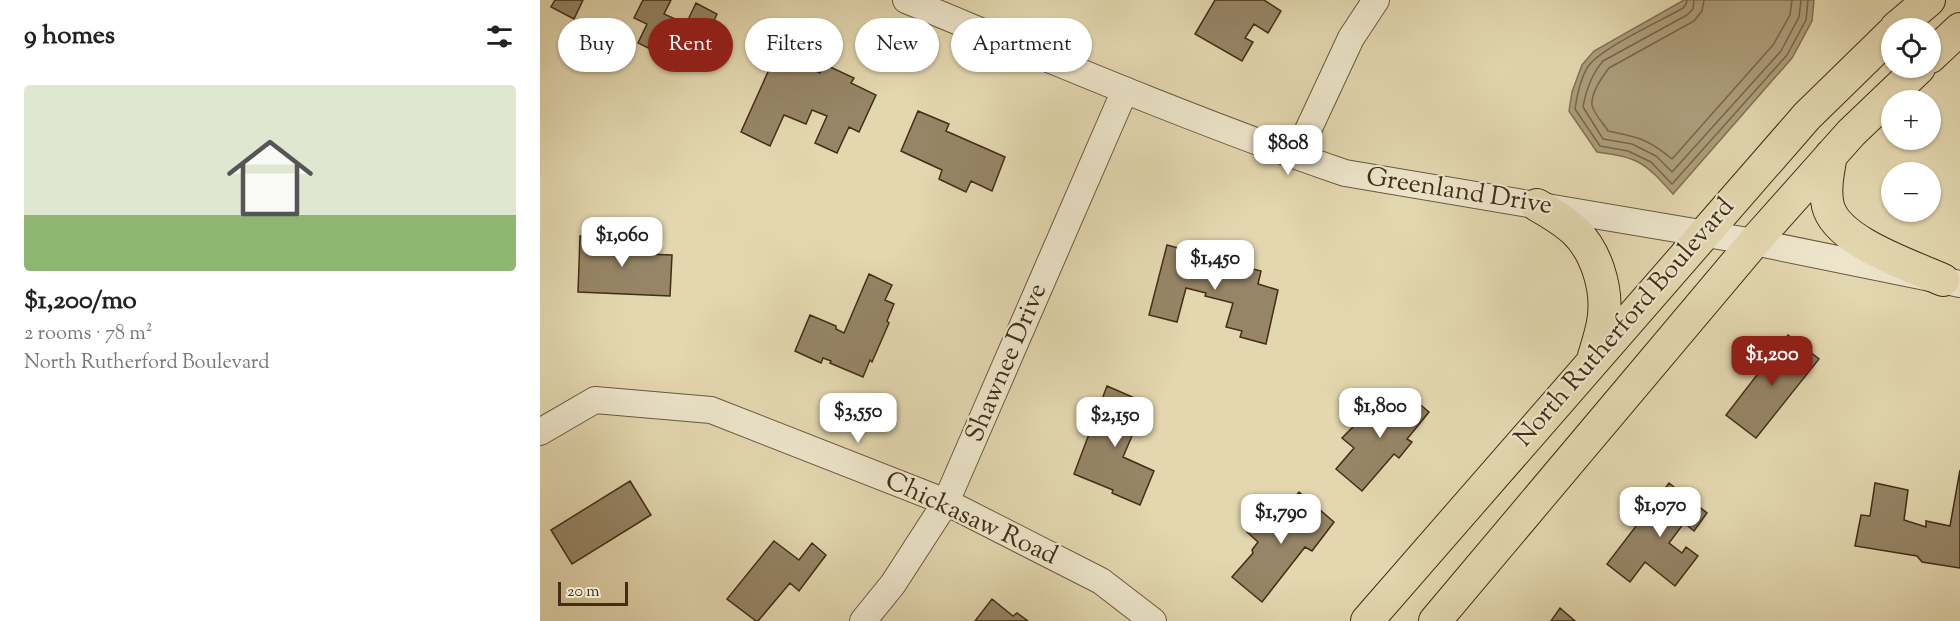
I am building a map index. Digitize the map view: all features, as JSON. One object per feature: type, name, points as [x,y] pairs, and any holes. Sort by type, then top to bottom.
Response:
[{"type":"main road","points":[[1908,18],[1929,0]]},
{"type":"main road","points":[[1941,46],[1960,28]]},
{"type":"main road","name":"North Rutherford Boulevard","points":[[1367,621],[1807,116],[1881,44]]},
{"type":"main road","name":"North Rutherford Boulevard","points":[[1435,621],[1754,242],[1851,133],[1909,78]]},
{"type":"main road","points":[[1831,155],[1826,193],[1827,205],[1843,230],[1863,244],[1952,282]]},
{"type":"main road","points":[[1538,205],[1577,232],[1595,261],[1602,287],[1605,314],[1593,360]]},
{"type":"street","name":"Greenland Drive","points":[[906,0],[1125,90],[1345,173],[1754,242],[1952,282]]},
{"type":"street","points":[[1296,156],[1351,38],[1376,0]]},
{"type":"street","name":"Shawnee Drive","points":[[863,621],[893,584],[946,502],[1125,90]]},
{"type":"street","name":"Chickasaw Road","points":[[540,432],[595,400],[711,410],[946,502],[1101,581],[1153,621]]},
{"type":"water","points":[[1684,0],[1814,0],[1812,21],[1792,58],[1673,194],[1648,168],[1640,163],[1632,159],[1597,152],[1569,111],[1572,92],[1582,65],[1594,51]]},
{"type":"building","points":[[555,0],[583,0],[574,18],[551,7]]},
{"type":"building","points":[[643,0],[671,0],[664,14],[673,18],[648,18],[648,48],[638,43],[647,24],[634,18]]},
{"type":"building","points":[[1215,0],[1264,0],[1281,11],[1268,33],[1254,24],[1245,38],[1253,42],[1242,61],[1195,34]]},
{"type":"building","points":[[696,3],[717,14],[715,18],[689,18]]},
{"type":"building","points":[[768,72],[841,72],[854,78],[851,83],[876,95],[859,132],[849,127],[837,153],[815,143],[827,116],[812,110],[806,124],[784,115],[770,146],[741,132]]},
{"type":"building","points":[[918,111],[949,124],[946,131],[1005,157],[992,191],[971,181],[966,192],[939,179],[942,170],[901,151]]},
{"type":"building","points":[[580,236],[645,239],[644,254],[672,255],[670,296],[578,292]]},
{"type":"building","points":[[1167,245],[1193,252],[1192,256],[1261,271],[1258,284],[1278,290],[1266,344],[1240,337],[1242,331],[1226,327],[1233,303],[1205,296],[1206,293],[1186,288],[1177,322],[1149,315]]},
{"type":"building","points":[[869,274],[892,285],[885,300],[894,304],[887,321],[889,323],[863,377],[830,363],[831,361],[823,358],[821,363],[795,351],[810,315],[836,326],[836,329],[844,333]]},
{"type":"building","points":[[1788,335],[1819,359],[1756,438],[1726,415]]},
{"type":"building","points":[[1107,386],[1146,403],[1123,457],[1154,471],[1140,505],[1112,493],[1113,490],[1074,474]]},
{"type":"building","points":[[1403,390],[1429,412],[1407,439],[1412,442],[1399,458],[1394,454],[1362,491],[1336,469],[1354,448],[1342,438],[1357,423],[1358,425],[1372,408],[1382,416]]},
{"type":"building","points":[[1960,470],[1960,568],[1922,562],[1917,556],[1855,546],[1861,515],[1870,516],[1875,483],[1908,490],[1904,520],[1926,527],[1926,521],[1950,526]]},
{"type":"building","points":[[630,481],[651,515],[572,564],[551,530]]},
{"type":"building","points":[[1669,483],[1707,513],[1694,531],[1684,523],[1669,543],[1682,553],[1686,547],[1698,556],[1675,586],[1645,562],[1630,582],[1607,564]]},
{"type":"building","points":[[1299,492],[1334,522],[1312,551],[1305,547],[1262,602],[1232,577],[1253,553],[1252,550],[1258,542],[1247,532],[1261,516],[1271,525]]},
{"type":"building","points":[[774,541],[799,560],[812,543],[826,555],[799,591],[790,583],[756,621],[727,599]]},
{"type":"building","points":[[992,599],[1013,616],[1017,613],[1028,621],[975,621]]},
{"type":"building","points":[[1560,608],[1575,621],[1551,621]]}]
